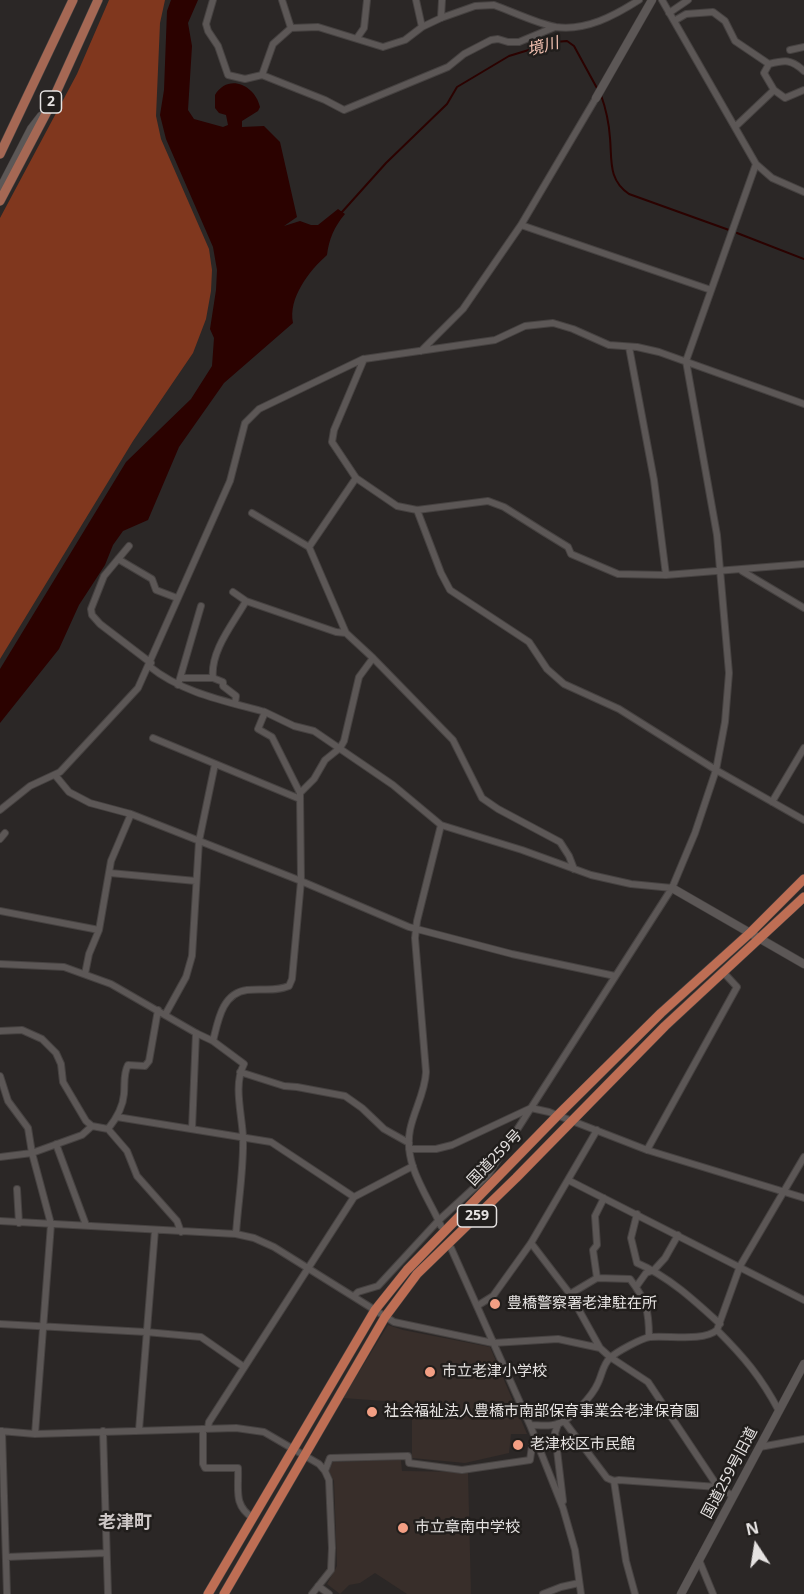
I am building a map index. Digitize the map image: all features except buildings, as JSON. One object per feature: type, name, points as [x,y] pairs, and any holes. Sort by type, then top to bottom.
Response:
[{"type":"highway","name":"国道259号","points":[[208,1594],[292,1448],[375,1311],[407,1270],[661,1012],[751,932],[804,879]]},
{"type":"highway","name":"国道259号","points":[[224,1594],[385,1317],[417,1274],[516,1178],[665,1026],[804,897]]},
{"type":"main road","name":"2","points":[[0,154],[73,0]]},
{"type":"main road","name":"2","points":[[0,201],[50,106],[98,0]]},
{"type":"street","points":[[213,0],[206,24],[218,46],[228,75],[246,80],[262,75],[344,110],[448,67],[464,54],[490,40],[519,42],[555,27]]},
{"type":"street","points":[[282,0],[291,28]]},
{"type":"street","points":[[357,39],[364,28],[367,0]]},
{"type":"street","points":[[416,0],[422,27]]},
{"type":"street","points":[[441,18],[442,0]]},
{"type":"street","points":[[262,75],[273,44],[291,28],[318,27],[383,46],[405,40],[422,27],[441,18],[483,4],[494,5],[555,27],[584,26],[602,20],[639,0]]},
{"type":"street","points":[[420,351],[463,309],[521,225],[652,0]]},
{"type":"street","points":[[662,0],[756,164],[772,178],[804,192]]},
{"type":"street","points":[[669,13],[688,0]]},
{"type":"street","points":[[674,21],[686,14],[713,12],[725,21],[735,41],[769,64],[786,60],[804,71]]},
{"type":"street","points":[[790,50],[804,47]]},
{"type":"street","points":[[769,64],[764,73],[774,90],[785,98],[804,90]]},
{"type":"street","points":[[735,127],[774,90]]},
{"type":"street","points":[[0,189],[31,129],[50,106]]},
{"type":"street","points":[[354,1296],[358,1292],[378,1286],[488,1174],[672,888],[695,833],[716,770],[725,722],[729,673],[717,534],[686,362],[756,164]]},
{"type":"street","points":[[521,225],[711,290]]},
{"type":"street","points":[[0,810],[30,786],[60,772],[138,688],[230,481],[245,423],[259,409],[364,359],[495,340],[525,326],[553,323],[609,345],[659,352],[804,404]]},
{"type":"street","points":[[629,347],[654,480],[666,575]]},
{"type":"street","points":[[364,359],[334,430],[332,442],[356,478],[398,507],[417,510],[488,501],[504,507],[568,547],[571,554],[618,574],[666,575],[804,564]]},
{"type":"street","points":[[309,547],[356,478]]},
{"type":"street","points":[[417,510],[441,573],[450,590],[529,642],[547,669],[564,684],[619,709],[716,770],[804,820]]},
{"type":"street","points":[[252,513],[309,547],[346,633],[453,740],[482,798],[498,810],[560,842],[574,869]]},
{"type":"street","points":[[129,546],[104,576],[92,615],[163,678],[180,682],[235,704],[265,712],[294,726],[314,731],[393,785],[441,825],[591,875],[631,884],[672,888],[804,964]]},
{"type":"street","points":[[118,559],[152,579],[156,590],[177,598]]},
{"type":"street","points":[[741,570],[804,608]]},
{"type":"street","points":[[233,592],[246,601],[336,632],[346,633]]},
{"type":"street","points":[[213,678],[212,668],[217,652],[246,601]]},
{"type":"street","points":[[180,682],[201,606]]},
{"type":"street","points":[[300,796],[314,779],[324,760],[340,748],[344,741],[359,677],[373,658]]},
{"type":"street","points":[[180,682],[213,678],[223,682],[223,686],[236,696],[235,704]]},
{"type":"street","points":[[213,1041],[222,1009],[227,1000],[247,990],[279,990],[289,986],[292,979],[301,881],[300,796],[272,737],[258,729],[265,712]]},
{"type":"street","points":[[153,738],[300,796]]},
{"type":"street","points":[[772,802],[804,748]]},
{"type":"street","points":[[165,1015],[186,977],[192,956],[200,841],[215,764]]},
{"type":"street","points":[[55,775],[69,792],[90,803],[131,814],[416,929],[512,954],[615,976]]},
{"type":"street","points":[[85,974],[89,954],[99,930],[111,861],[131,814]]},
{"type":"street","points":[[440,1223],[413,1166],[409,1146],[410,1130],[424,1090],[426,1072],[416,955],[416,929],[441,825]]},
{"type":"street","points":[[0,839],[5,833]]},
{"type":"street","points":[[110,873],[196,881]]},
{"type":"street","points":[[0,911],[99,930]]},
{"type":"street","points":[[0,964],[64,967],[111,984],[213,1041],[244,1064],[240,1072],[243,1138],[236,1234]]},
{"type":"street","points":[[647,1150],[737,987],[724,973]]},
{"type":"street","points":[[108,1129],[117,1117],[124,1096],[124,1071],[128,1065],[145,1066],[149,1061],[158,1010]]},
{"type":"street","points":[[0,1031],[22,1030],[42,1039],[56,1053],[61,1064],[63,1082],[86,1121],[92,1126],[108,1129],[127,1151],[137,1176],[177,1221],[181,1232]]},
{"type":"street","points":[[192,1129],[196,1033]]},
{"type":"street","points":[[240,1072],[273,1084],[345,1096],[362,1108],[384,1129],[409,1146],[436,1149],[452,1145],[531,1108],[573,1120],[647,1150],[804,1198]]},
{"type":"street","points":[[0,1076],[8,1101],[28,1128],[32,1153],[51,1224],[35,1434]]},
{"type":"street","points":[[117,1117],[271,1142],[354,1197]]},
{"type":"street","points":[[0,1157],[32,1153],[82,1135],[92,1126]]},
{"type":"street","points":[[477,1306],[493,1296],[531,1243],[597,1131]]},
{"type":"street","points":[[56,1144],[86,1225]]},
{"type":"street","points":[[563,1508],[555,1433],[561,1422],[587,1401],[597,1386],[610,1357],[638,1340],[649,1337],[714,1333],[740,1266],[804,1157]]},
{"type":"street","points":[[253,1518],[242,1511],[239,1504],[238,1468],[206,1468],[203,1464],[205,1428],[354,1197],[413,1166]]},
{"type":"street","points":[[568,1180],[804,1300]]},
{"type":"street","points":[[17,1189],[20,1223]]},
{"type":"street","points":[[597,1278],[593,1250],[597,1245],[595,1216],[604,1198]]},
{"type":"street","points":[[636,1214],[631,1238],[637,1263],[654,1270],[697,1302],[749,1362],[764,1382],[779,1411]]},
{"type":"street","points":[[0,1221],[236,1234],[274,1246],[385,1317],[406,1325],[493,1343],[558,1339],[600,1348]]},
{"type":"street","points":[[139,1430],[155,1230]]},
{"type":"street","points":[[636,1287],[646,1273],[654,1270],[665,1258],[678,1235]]},
{"type":"street","points":[[531,1243],[570,1294],[600,1348],[648,1382],[718,1487],[733,1497]]},
{"type":"street","points":[[451,1248],[530,1425],[563,1508],[575,1550],[581,1594]]},
{"type":"street","points":[[570,1294],[597,1278],[630,1279],[645,1300],[649,1337]]},
{"type":"street","points":[[0,1324],[201,1337],[244,1367]]},
{"type":"street","name":"国道259号旧道","points":[[681,1594],[803,1367]]},
{"type":"street","points":[[530,1425],[561,1422]]},
{"type":"street","points":[[561,1422],[607,1478],[614,1481],[718,1487]]},
{"type":"street","points":[[7,1594],[1,1431],[35,1434],[205,1428],[236,1428],[264,1432],[319,1464],[325,1471],[329,1480],[331,1570],[312,1594]]},
{"type":"street","points":[[102,1431],[108,1594]]},
{"type":"street","points":[[760,1447],[804,1439]]},
{"type":"street","points":[[325,1471],[330,1458],[408,1456],[409,1463],[462,1470],[530,1460],[532,1446],[537,1442]]},
{"type":"street","points":[[614,1481],[626,1562],[635,1594]]},
{"type":"street","points":[[6,1557],[106,1553]]},
{"type":"street","points":[[699,1560],[713,1594]]},
{"type":"street","points":[[543,1594],[579,1583]]},
{"type":"street","points":[[318,1586],[329,1594]]},
{"type":"shaded area","points":[[109,0],[165,0],[160,23],[156,116],[161,139],[209,249],[212,270],[211,291],[206,319],[193,353],[133,441],[0,659],[0,218],[77,74]]},
{"type":"shaded area","points":[[171,0],[198,0],[188,23],[192,46],[188,110],[194,119],[223,127],[228,125],[226,115],[219,113],[215,108],[215,95],[227,84],[240,84],[247,88],[253,93],[260,107],[258,111],[242,121],[242,127],[264,126],[280,142],[297,217],[284,226],[300,221],[318,225],[338,209],[345,214],[333,233],[327,255],[301,286],[294,304],[293,323],[224,383],[179,447],[148,520],[123,531],[113,545],[105,565],[79,605],[59,649],[0,723],[0,669],[126,462],[191,399],[212,366],[214,338],[210,329],[217,270],[213,247],[166,139],[160,115],[164,90],[167,11]]},
{"type":"shaded area","name":"市立老津小学校","points":[[388,1325],[490,1347],[527,1434],[511,1434],[509,1453],[465,1463],[412,1458],[412,1403],[343,1398]]},
{"type":"shaded area","name":"市立章南中学校","points":[[401,1460],[402,1471],[468,1472],[471,1594],[407,1594],[375,1573],[360,1583],[349,1585],[340,1594],[327,1584],[337,1566],[334,1481],[329,1471],[333,1462]]},
{"type":"waterway","name":"境川","points":[[342,212],[386,163],[447,104],[457,87],[509,56],[555,42],[567,41],[574,46],[598,90]]},
{"type":"waterway","name":"境川","points":[[601,95],[609,127],[612,169],[622,188],[629,194],[729,230]]},
{"type":"waterway","name":"境川","points":[[737,233],[804,259]]},
{"type":"place","name":"豊橋警察署老津駐在所","points":[[495,1304]]},
{"type":"place","name":"市立老津小学校","points":[[430,1372]]},
{"type":"place","name":"社会福祉法人豊橋市南部保育事業会老津保育園","points":[[372,1412]]},
{"type":"place","name":"老津校区市民館","points":[[518,1445]]},
{"type":"place","name":"市立章南中学校","points":[[403,1528]]},
{"type":"district","name":"老津町","points":[[125,1523]]}]
